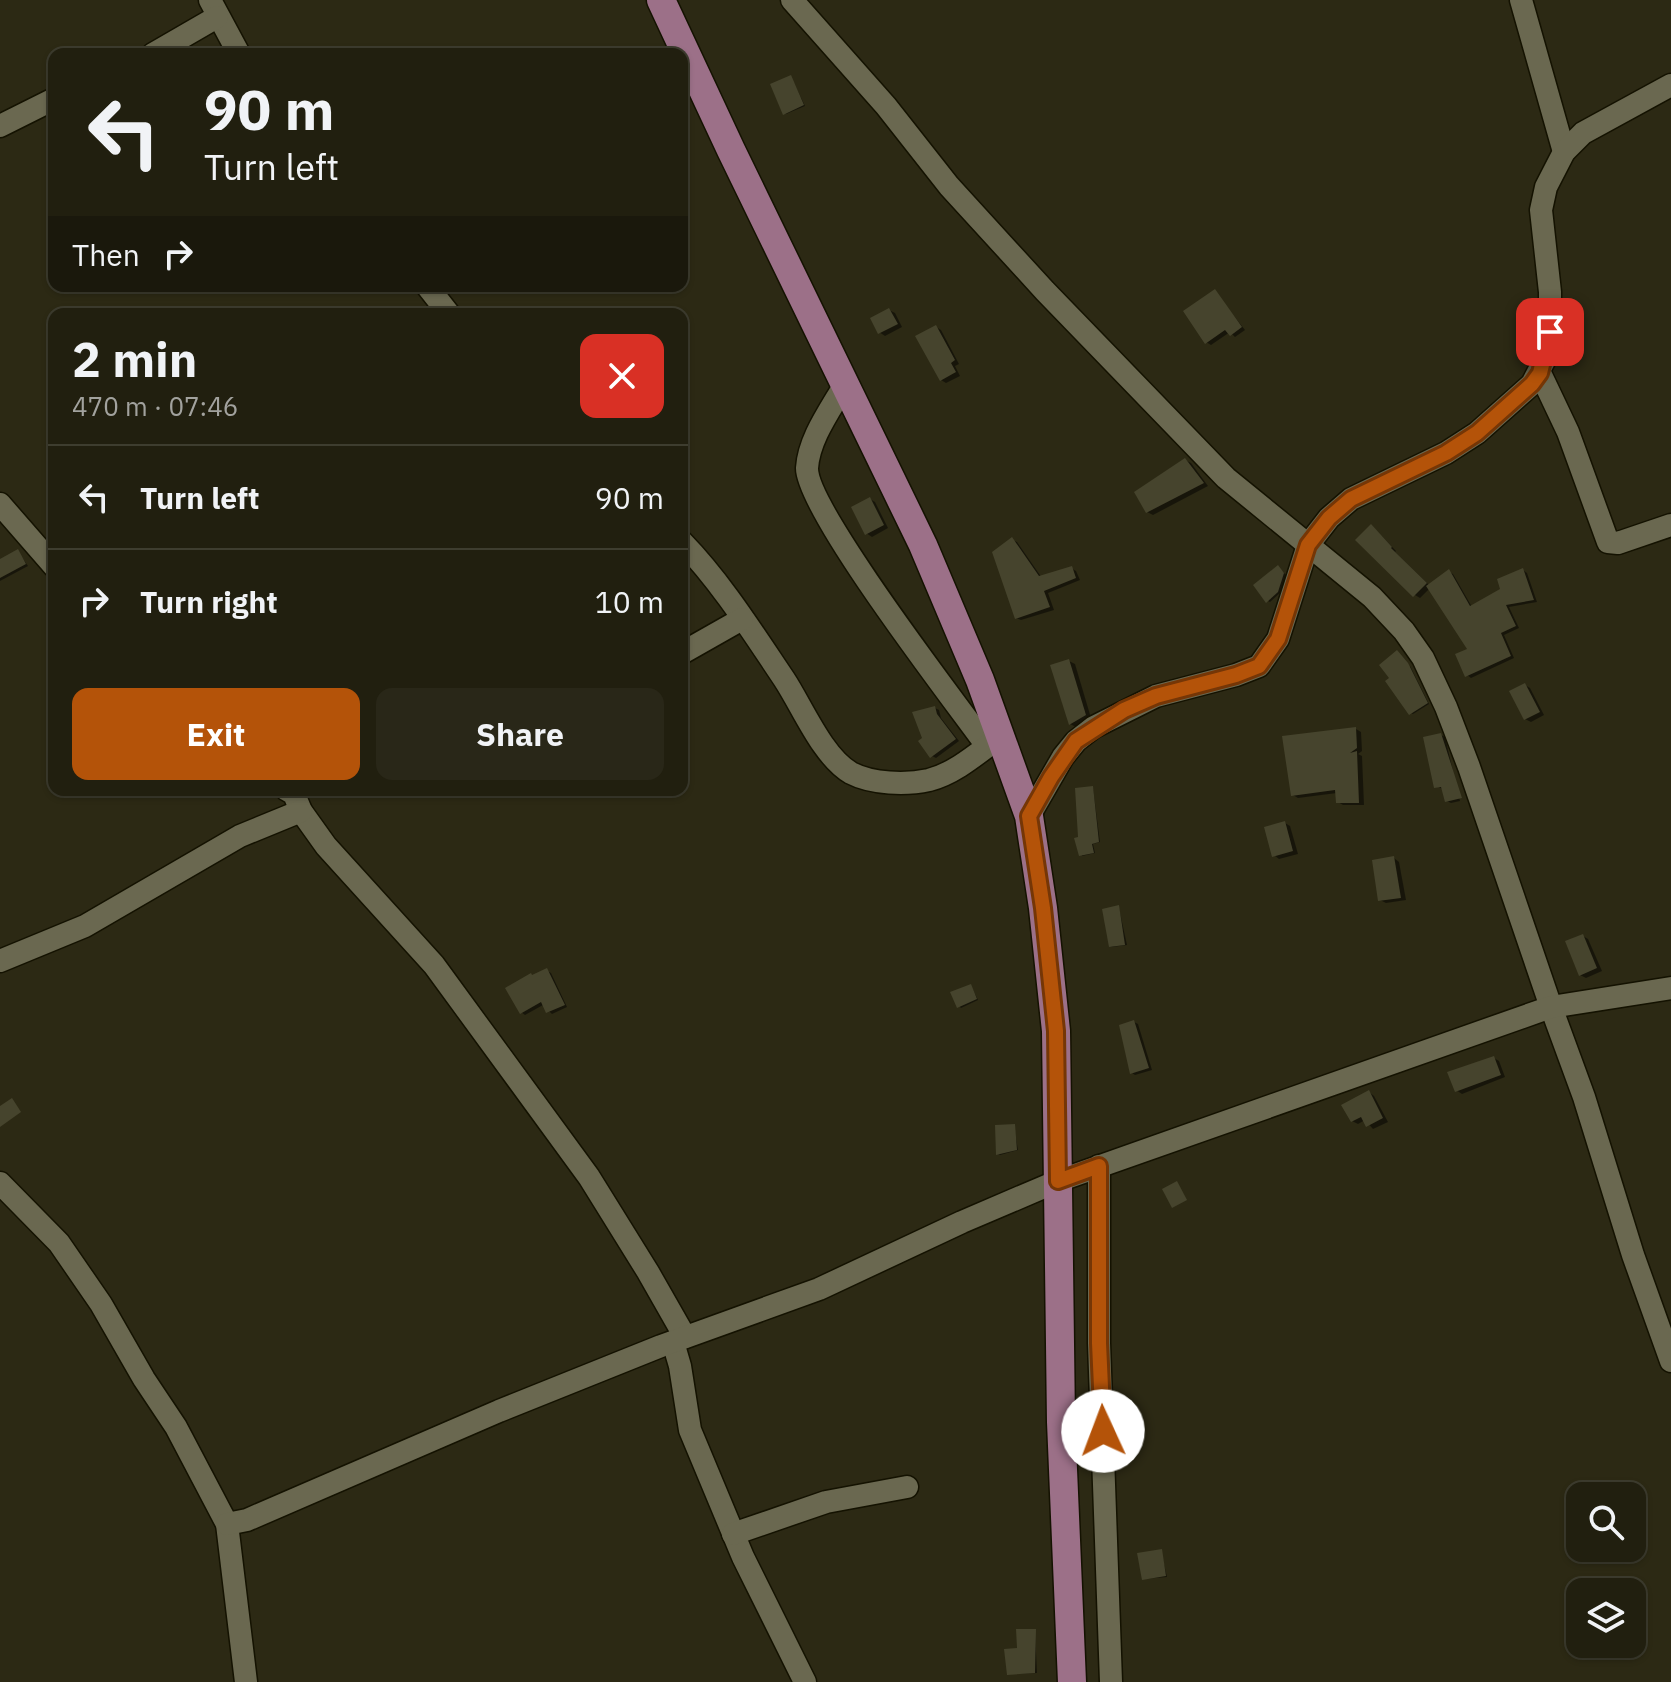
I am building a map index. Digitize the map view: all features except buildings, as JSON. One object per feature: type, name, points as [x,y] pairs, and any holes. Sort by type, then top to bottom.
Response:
[{"type":"main road","points":[[661,0],[683,48]]},
{"type":"main road","points":[[688,58],[923,545],[994,741],[1029,816],[1043,908],[1056,1031],[1063,1517],[1072,1682]]},
{"type":"street","points":[[792,0],[886,106],[949,186],[1027,272],[1226,478],[1372,597],[1404,631],[1423,658],[1469,767],[1584,1097],[1637,1269],[1671,1361]]},
{"type":"street","points":[[1521,0],[1564,152]]},
{"type":"street","points":[[161,48],[214,9],[236,48]]},
{"type":"street","points":[[1029,816],[1063,757],[1076,741],[1094,727],[1156,696],[1259,666],[1278,639],[1308,545],[1329,518],[1351,499],[1446,453],[1477,433],[1522,394],[1540,373],[1550,332],[1550,292],[1541,210],[1546,187],[1564,152],[1583,133],[1671,85]]},
{"type":"street","points":[[0,126],[48,102]]},
{"type":"street","points":[[432,292],[444,308]]},
{"type":"street","points":[[1540,373],[1568,432],[1608,542],[1618,543],[1671,525]]},
{"type":"street","points":[[688,548],[785,681],[811,726],[835,759],[849,772],[864,778],[896,782],[928,780],[944,775],[994,741],[846,549],[814,493],[807,469],[815,436],[845,384]]},
{"type":"street","points":[[0,504],[48,559]]},
{"type":"street","points":[[688,650],[742,619]]},
{"type":"street","points":[[0,961],[85,926],[240,836],[296,796],[326,846],[434,965],[457,996],[589,1177],[648,1272],[679,1340],[690,1430],[733,1534],[805,1682]]},
{"type":"street","points":[[227,1524],[247,1520],[499,1411],[819,1289],[1058,1181],[1551,1007],[1671,988]]},
{"type":"street","points":[[1099,1166],[1099,1343],[1111,1682]]},
{"type":"street","points":[[0,1183],[59,1243],[101,1304],[176,1427],[227,1524],[246,1682]]},
{"type":"street","points":[[733,1534],[826,1502],[907,1487]]},
{"type":"route","points":[[1103,1431],[1099,1343],[1099,1166],[1058,1181],[1056,1031],[1043,908],[1029,816],[1063,757],[1076,741],[1094,727],[1156,696],[1205,685],[1259,666],[1278,639],[1308,545],[1329,518],[1351,499],[1446,453],[1501,413],[1540,373],[1550,332]]}]
